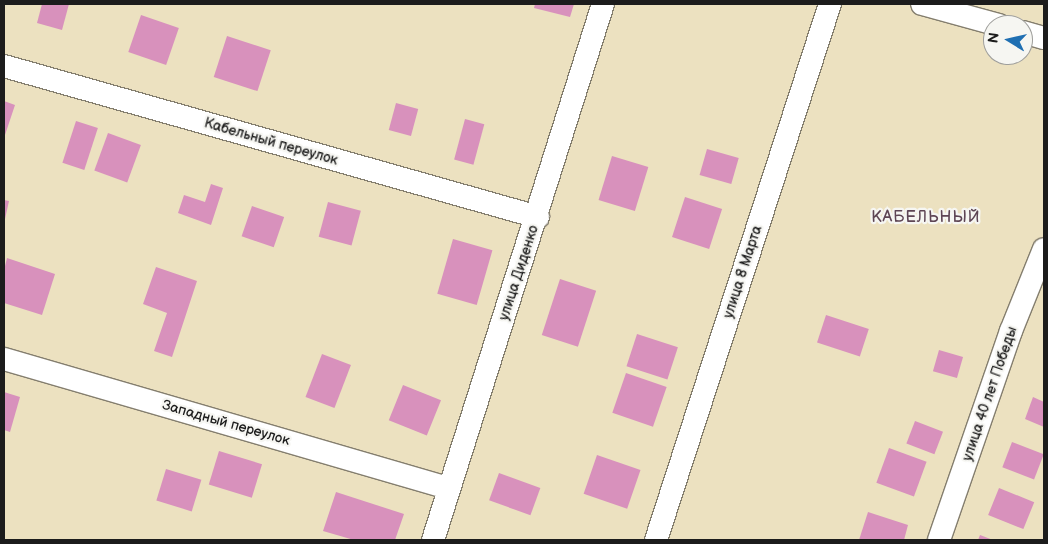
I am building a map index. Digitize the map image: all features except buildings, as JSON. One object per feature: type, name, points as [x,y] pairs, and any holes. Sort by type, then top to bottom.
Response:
[{"type":"street","name":"улица Диденко","points":[[433,540],[448,488],[538,218],[603,4]]},
{"type":"street","name":"улица 8 Марта","points":[[656,540],[830,4]]},
{"type":"street","points":[[922,4],[983,21]]},
{"type":"street","name":"Кабельный переулок","points":[[4,66],[538,218]]},
{"type":"street","name":"улица 40 лет Победы","points":[[939,540],[1011,330],[1044,248]]},
{"type":"street","name":"Западный переулок","points":[[4,359],[448,488]]},
{"type":"district","name":"КАБЕЛЬНЫЙ","points":[[926,218]]}]
